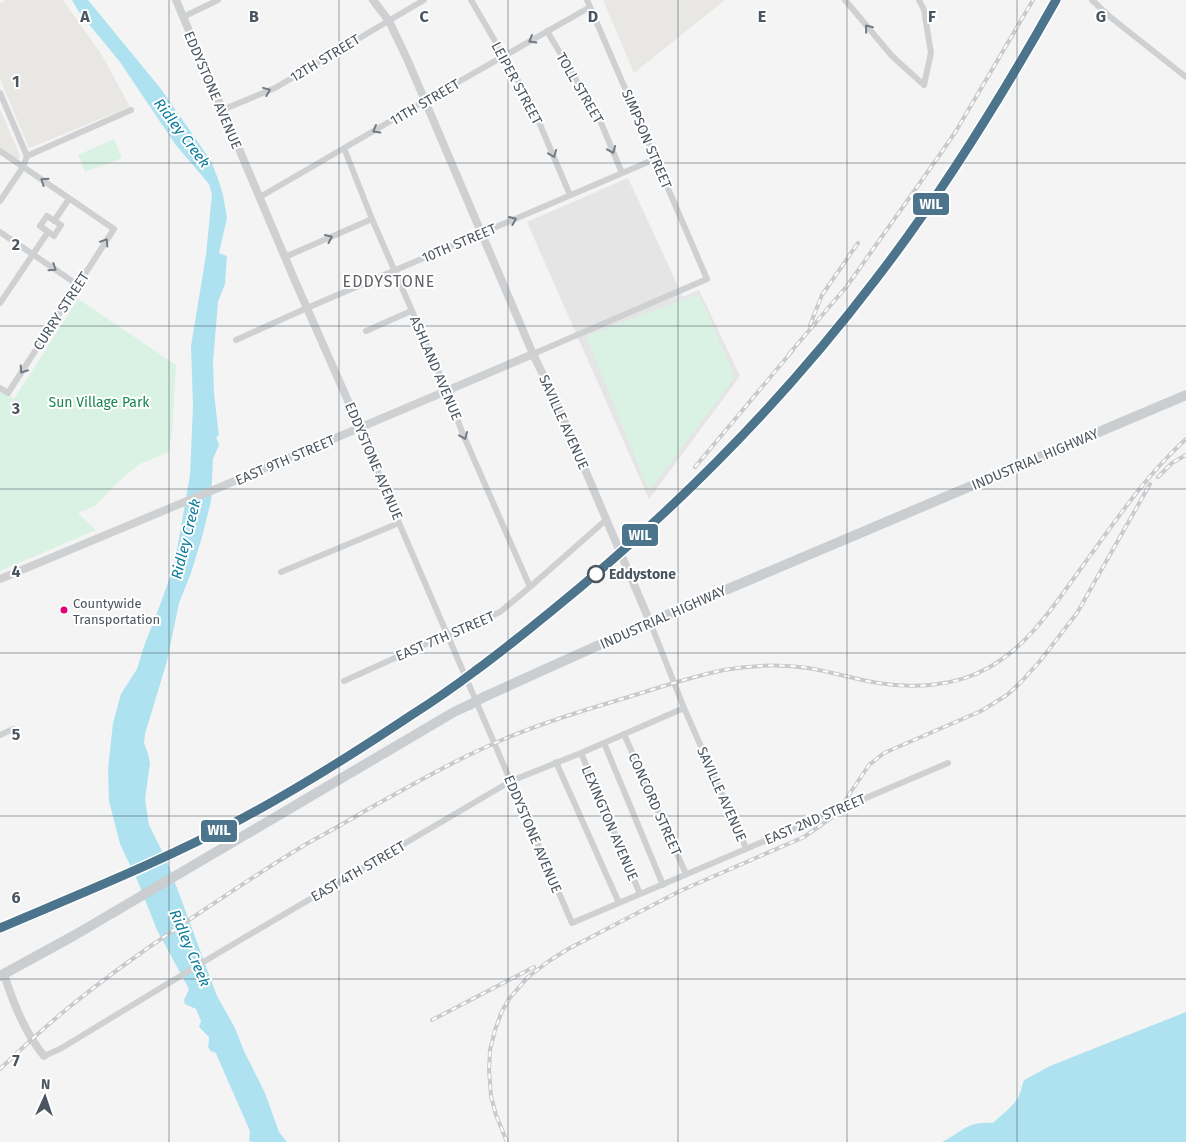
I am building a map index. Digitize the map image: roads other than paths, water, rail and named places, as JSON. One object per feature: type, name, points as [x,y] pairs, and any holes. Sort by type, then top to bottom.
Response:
[{"type":"main road","name":"INDUSTRIAL HIGHWAY","points":[[2,975],[75,935],[486,696],[650,622],[1186,395]]},
{"type":"street","name":"EDDYSTONE AVENUE","points":[[176,0],[285,258],[572,923]]},
{"type":"street","points":[[183,17],[218,0]]},
{"type":"street","name":"SAVILLE AVENUE","points":[[372,0],[389,20],[408,61],[533,354],[607,519],[684,708],[746,848]]},
{"type":"street","name":"12TH STREET","points":[[222,110],[275,88],[424,0]]},
{"type":"street","name":"LEIPER STREET","points":[[471,0],[530,101],[570,195]]},
{"type":"street","name":"SIMPSON STREET","points":[[587,0],[707,279]]},
{"type":"street","points":[[845,0],[892,56],[924,85],[931,53],[924,10],[919,0]]},
{"type":"street","points":[[1092,0],[1109,16],[1186,77]]},
{"type":"street","name":"11TH STREET","points":[[260,197],[590,7]]},
{"type":"street","name":"TOLL STREET","points":[[547,31],[580,88],[594,106],[622,174]]},
{"type":"street","points":[[0,93],[27,156],[23,167],[0,201]]},
{"type":"street","points":[[27,156],[132,110]]},
{"type":"street","name":"ASHLAND AVENUE","points":[[344,148],[372,220],[530,587]]},
{"type":"street","points":[[0,152],[69,199],[54,221]]},
{"type":"street","name":"10TH STREET","points":[[236,340],[656,159]]},
{"type":"street","name":"CURRY STREET","points":[[0,388],[8,393],[114,228],[69,199]]},
{"type":"street","points":[[47,216],[54,221],[61,225],[54,236],[40,226],[47,216]]},
{"type":"street","points":[[285,258],[372,220]]},
{"type":"street","points":[[0,232],[78,285]]},
{"type":"street","points":[[0,303],[48,232]]},
{"type":"street","name":"EAST 9TH STREET","points":[[0,580],[707,279]]},
{"type":"street","points":[[366,331],[411,311]]},
{"type":"street","name":"EAST 7TH STREET","points":[[344,681],[500,612],[607,519]]},
{"type":"street","points":[[281,572],[399,522]]},
{"type":"street","name":"EAST 4TH STREET","points":[[44,1056],[60,1049],[220,952],[511,781],[684,708]]},
{"type":"street","points":[[0,735],[13,729]]},
{"type":"street","name":"CONCORD STREET","points":[[624,734],[686,874]]},
{"type":"street","points":[[604,743],[662,885]]},
{"type":"street","name":"LEXINGTON AVENUE","points":[[581,753],[640,894]]},
{"type":"street","points":[[556,762],[619,903]]},
{"type":"street","name":"EAST 2ND STREET","points":[[572,923],[948,763]]},
{"type":"street","points":[[2,975],[18,1012],[36,1046],[44,1056]]},
{"type":"water","name":"Ridley Creek","points":[[72,0],[88,0],[161,89],[211,161],[223,195],[227,218],[219,253],[227,256],[225,284],[218,302],[213,362],[214,393],[219,436],[216,437],[219,445],[213,459],[211,501],[202,537],[179,603],[167,661],[145,734],[144,743],[150,763],[145,799],[149,825],[167,861],[217,996],[235,1028],[265,1093],[279,1132],[287,1142],[249,1141],[250,1131],[216,1053],[208,1047],[209,1037],[199,1027],[201,1021],[196,1009],[185,1004],[184,1000],[189,989],[157,930],[138,882],[120,844],[109,801],[108,769],[113,723],[121,694],[137,669],[174,566],[190,475],[193,407],[191,346],[206,255],[212,194],[209,184],[175,144],[120,62],[79,12]]},
{"type":"water","points":[[1186,1012],[1186,1142],[942,1142],[971,1125],[993,1123],[1017,1100],[1024,1080],[1050,1066]]},
{"type":"railway","points":[[789,354],[847,286],[941,153],[956,131],[1033,0]]},
{"type":"railway","points":[[810,325],[822,295],[858,243]]},
{"type":"railway","points":[[695,467],[793,350]]},
{"type":"railway","points":[[0,1069],[25,1045],[96,986],[125,964],[245,883],[308,843],[403,789],[464,757],[506,738],[568,716],[668,685],[735,668],[756,666],[798,667],[860,680],[906,686],[949,682],[976,674],[988,668],[1015,649],[1039,625],[1142,486],[1186,439]]},
{"type":"railway","points":[[1158,477],[1172,463],[1186,455]]},
{"type":"railway","points":[[507,1142],[496,1115],[491,1096],[490,1050],[502,1011],[509,999],[528,977],[568,949],[680,891],[804,837],[831,818],[869,765],[884,753],[981,711],[1007,695],[1040,661],[1077,613],[1150,484]]},
{"type":"railway","points":[[432,1020],[534,967]]},
{"type":"place","name":"Eddystone","points":[[596,574]]},
{"type":"place","name":"Countywide Transportation","points":[[64,610]]},
{"type":"district","name":"EDDYSTONE","points":[[389,281]]},
{"type":"park label","name":"Sun Village Park","points":[[99,402]]}]
